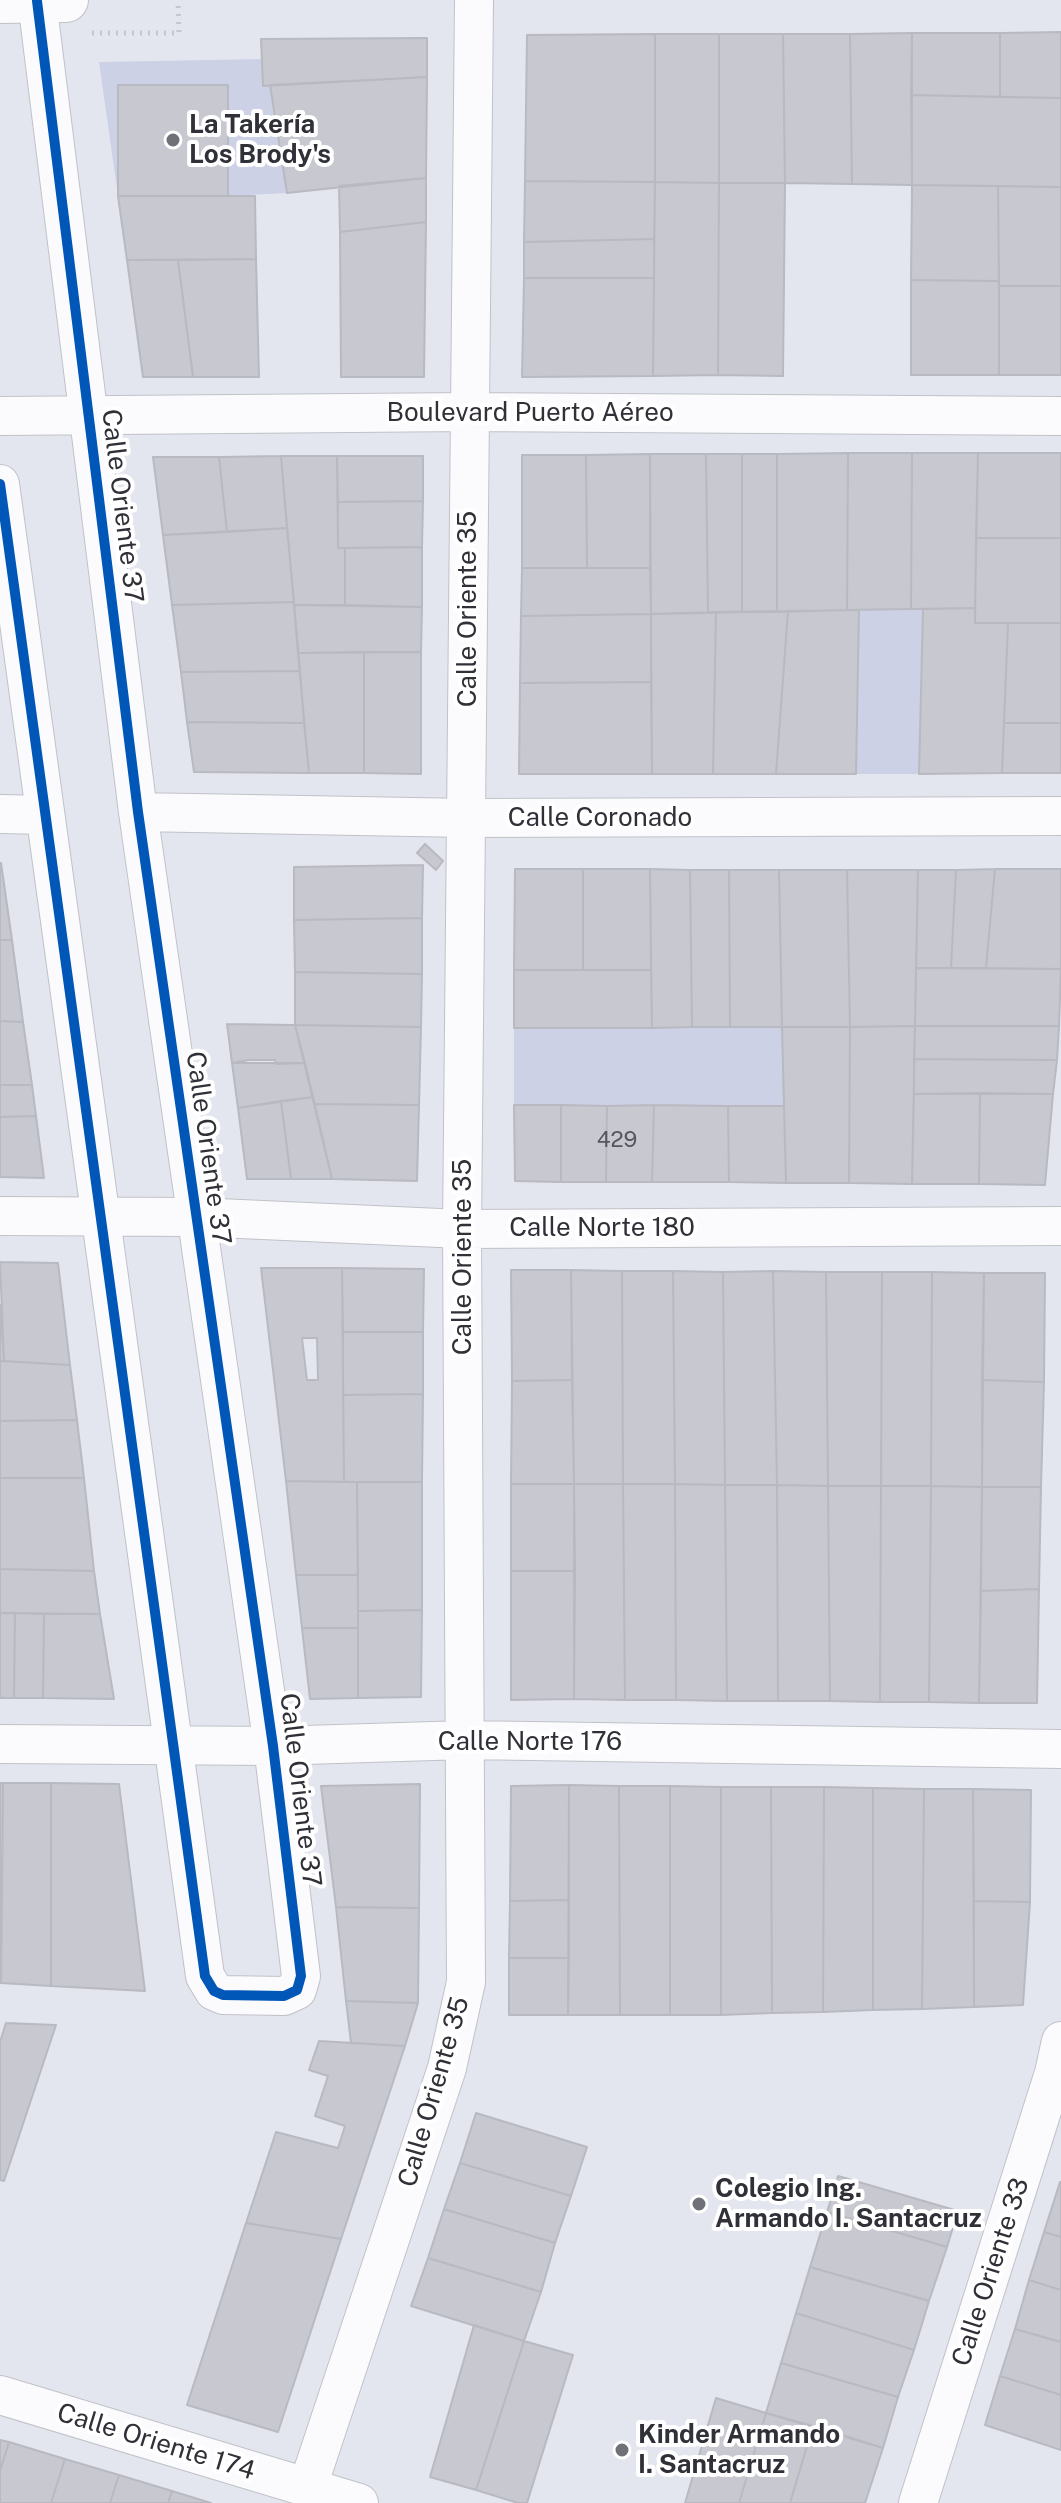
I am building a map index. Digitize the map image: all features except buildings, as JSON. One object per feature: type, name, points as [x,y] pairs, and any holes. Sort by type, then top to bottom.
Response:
[{"type":"main road","points":[[0,1],[66,0]]},
{"type":"street","name":"Calle Oriente 35","points":[[307,2489],[447,2068],[466,1982],[462,1229],[474,0]]},
{"type":"street","name":"Calle Oriente 37","points":[[0,484],[205,1976],[214,1991],[233,1996],[291,1995],[300,1984],[273,1746],[138,812],[37,1]]},
{"type":"street","name":"Boulevard Puerto Aéreo","points":[[0,416],[468,412],[1061,416]]},
{"type":"street","name":"Calle Coronado","points":[[138,812],[468,818],[1061,816]]},
{"type":"street","points":[[0,814],[45,815]]},
{"type":"street","name":"Calle Norte 180","points":[[0,1216],[196,1217],[462,1229],[1061,1226]]},
{"type":"street","name":"Calle Norte 176","points":[[0,1744],[273,1746],[465,1740],[1061,1749]]},
{"type":"street","name":"Calle Oriente 33","points":[[918,2503],[1054,2073],[1061,2041]]},
{"type":"street","name":"Calle Oriente 174","points":[[0,2395],[359,2503]]},
{"type":"path","points":[[92,34],[179,33],[178,0]]},
{"type":"shaded area","points":[[262,59],[263,86],[270,85],[287,193],[228,196],[228,85],[119,85],[118,196],[99,62]]},
{"type":"shaded area","points":[[923,609],[919,774],[856,774],[859,610]]},
{"type":"shaded area","points":[[782,1027],[784,1106],[514,1105],[514,1028]]},
{"type":"cycle path","points":[[0,484],[205,1976],[214,1991],[223,1995],[284,1996],[297,1990],[301,1976],[273,1746],[138,812],[37,1]]},
{"type":"place","name":"La Takería Los Brody's","points":[[173,140]]},
{"type":"place","name":"Colegio Ing. Armando I. Santacruz","points":[[699,2204]]},
{"type":"place","name":"Kinder Armando I. Santacruz","points":[[622,2450]]}]
